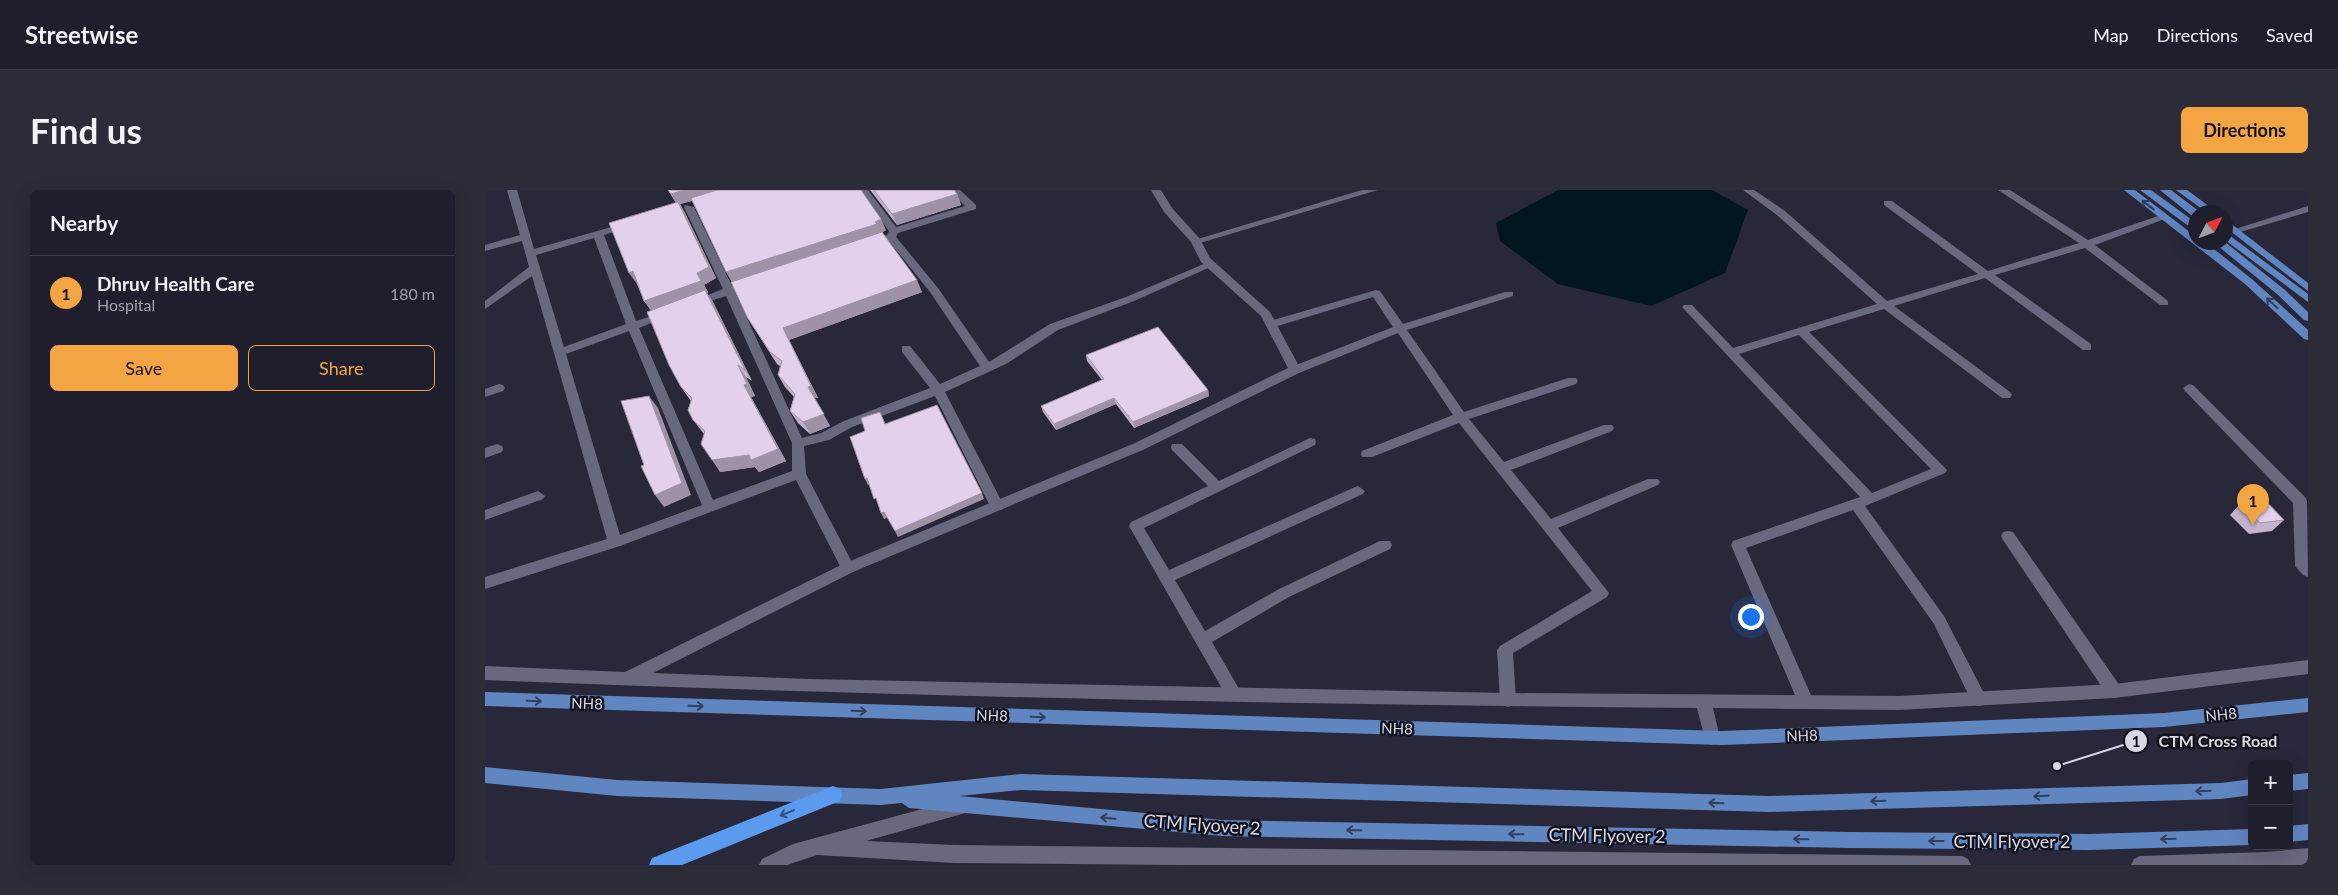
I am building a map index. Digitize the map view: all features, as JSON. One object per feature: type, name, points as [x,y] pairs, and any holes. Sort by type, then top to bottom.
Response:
[{"type":"highway","points":[[659,865],[833,795]]},
{"type":"main road","points":[[2129,190],[2188,235]]},
{"type":"main road","points":[[2145,190],[2188,221]]},
{"type":"main road","points":[[2165,190],[2188,207]]},
{"type":"main road","points":[[2181,190],[2202,205]]},
{"type":"main road","points":[[2233,227],[2308,288]]},
{"type":"main road","points":[[2233,241],[2308,299]]},
{"type":"main road","points":[[2207,250],[2249,282],[2308,336]]},
{"type":"main road","points":[[2228,250],[2281,292],[2308,318]]},
{"type":"main road","name":"NH8","points":[[485,700],[1712,738],[2163,720],[2308,705]]},
{"type":"main road","points":[[485,775],[617,788],[881,797],[1021,782],[1769,804],[2221,791],[2248,788]]},
{"type":"main road","points":[[2293,783],[2308,781]]},
{"type":"main road","name":"CTM Flyover 2","points":[[881,797],[963,806],[1222,828],[1840,840],[2089,842],[2248,837]]},
{"type":"main road","points":[[2293,834],[2308,832]]},
{"type":"street","points":[[512,190],[615,542]]},
{"type":"street","points":[[863,190],[987,368]]},
{"type":"street","points":[[855,249],[972,207],[954,190]]},
{"type":"street","points":[[1196,241],[1373,190]]},
{"type":"street","points":[[1748,190],[1781,213],[1885,306],[2006,395]]},
{"type":"street","points":[[2003,190],[2087,244],[2164,303]]},
{"type":"street","points":[[1160,191],[1167,210],[1196,241],[1205,260],[1266,314],[1295,370]]},
{"type":"street","points":[[1889,203],[2087,347]]},
{"type":"street","points":[[688,207],[798,442],[799,474],[848,568]]},
{"type":"street","points":[[2237,230],[2308,209]]},
{"type":"street","points":[[1732,352],[2087,244],[2165,217]]},
{"type":"street","points":[[531,253],[643,220]]},
{"type":"street","points":[[598,234],[633,327],[710,508]]},
{"type":"street","points":[[485,248],[526,236]]},
{"type":"street","points":[[798,442],[825,437],[848,424],[938,390],[987,368],[1054,327],[1130,299],[1210,265]]},
{"type":"street","points":[[485,306],[535,268]]},
{"type":"street","points":[[560,352],[764,279]]},
{"type":"street","points":[[1271,324],[1376,293],[1461,417],[1602,593],[1505,650],[1508,700]]},
{"type":"street","points":[[625,680],[848,568],[1139,446],[1295,370],[1401,328],[1509,294]]},
{"type":"street","points":[[1688,307],[1732,352],[1863,501],[1939,620],[1979,699]]},
{"type":"street","points":[[1801,331],[1940,470],[1863,501],[1739,544],[1806,702]]},
{"type":"street","points":[[906,349],[938,390],[997,506]]},
{"type":"street","points":[[1367,454],[1461,417],[1572,381]]},
{"type":"street","points":[[485,393],[499,388]]},
{"type":"street","points":[[2189,388],[2300,501],[2302,566],[2308,571]]},
{"type":"street","points":[[1502,468],[1608,428]]},
{"type":"street","points":[[1234,694],[1136,526],[1310,442]]},
{"type":"street","points":[[1177,447],[1217,487]]},
{"type":"street","points":[[485,583],[615,542],[799,474]]},
{"type":"street","points":[[1548,526],[1653,482]]},
{"type":"street","points":[[1166,578],[1358,491]]},
{"type":"street","points":[[485,515],[538,496]]},
{"type":"street","points":[[2008,536],[2115,691]]},
{"type":"street","points":[[1202,640],[1285,593],[1385,545]]},
{"type":"street","points":[[485,673],[625,680],[1508,700],[1899,703],[2115,691],[2308,667]]},
{"type":"street","points":[[1703,701],[1712,738]]},
{"type":"street","points":[[768,865],[793,853],[963,806]]},
{"type":"street","points":[[818,847],[954,854],[1209,861],[1962,865]]},
{"type":"street","points":[[2141,865],[2266,861],[2308,857]]},
{"type":"water","points":[[1558,190],[1712,190],[1748,210],[1725,273],[1651,306],[1558,284],[1500,241],[1496,223]]},
{"type":"building","points":[[668,190],[684,190],[671,194]]},
{"type":"building","points":[[717,190],[861,190],[881,219],[875,222],[877,224],[726,272],[691,198]]},
{"type":"building","points":[[874,190],[954,190],[957,194],[892,214]]},
{"type":"building","points":[[678,202],[709,267],[697,273],[701,281],[644,301],[633,271],[629,273],[609,223]]},
{"type":"building","points":[[882,232],[917,280],[783,328],[811,386],[808,387],[824,414],[803,422],[790,411],[795,394],[778,375],[782,361],[770,352],[747,317],[731,282]]},
{"type":"building","points":[[705,290],[745,370],[738,365],[747,384],[744,385],[778,449],[751,460],[749,455],[712,460],[701,444],[705,431],[693,420],[688,410],[692,398],[681,387],[669,365],[647,312]]},
{"type":"building","points":[[1158,327],[1208,390],[1133,422],[1114,398],[1054,424],[1041,406],[1104,379],[1086,355]]},
{"type":"building","points":[[649,396],[682,483],[655,495],[641,466],[644,465],[621,401]]},
{"type":"building","points":[[937,405],[982,493],[895,531],[884,512],[881,513],[876,498],[874,499],[850,437],[865,431],[861,418],[880,412],[885,424]]},
{"type":"building","points":[[2265,500],[2284,520],[2260,523],[2241,503]]},
{"type":"place","name":"Dhruv Health Care","points":[[2253,525]]},
{"type":"place","name":"CTM Cross Road","points":[[2057,766]]}]
